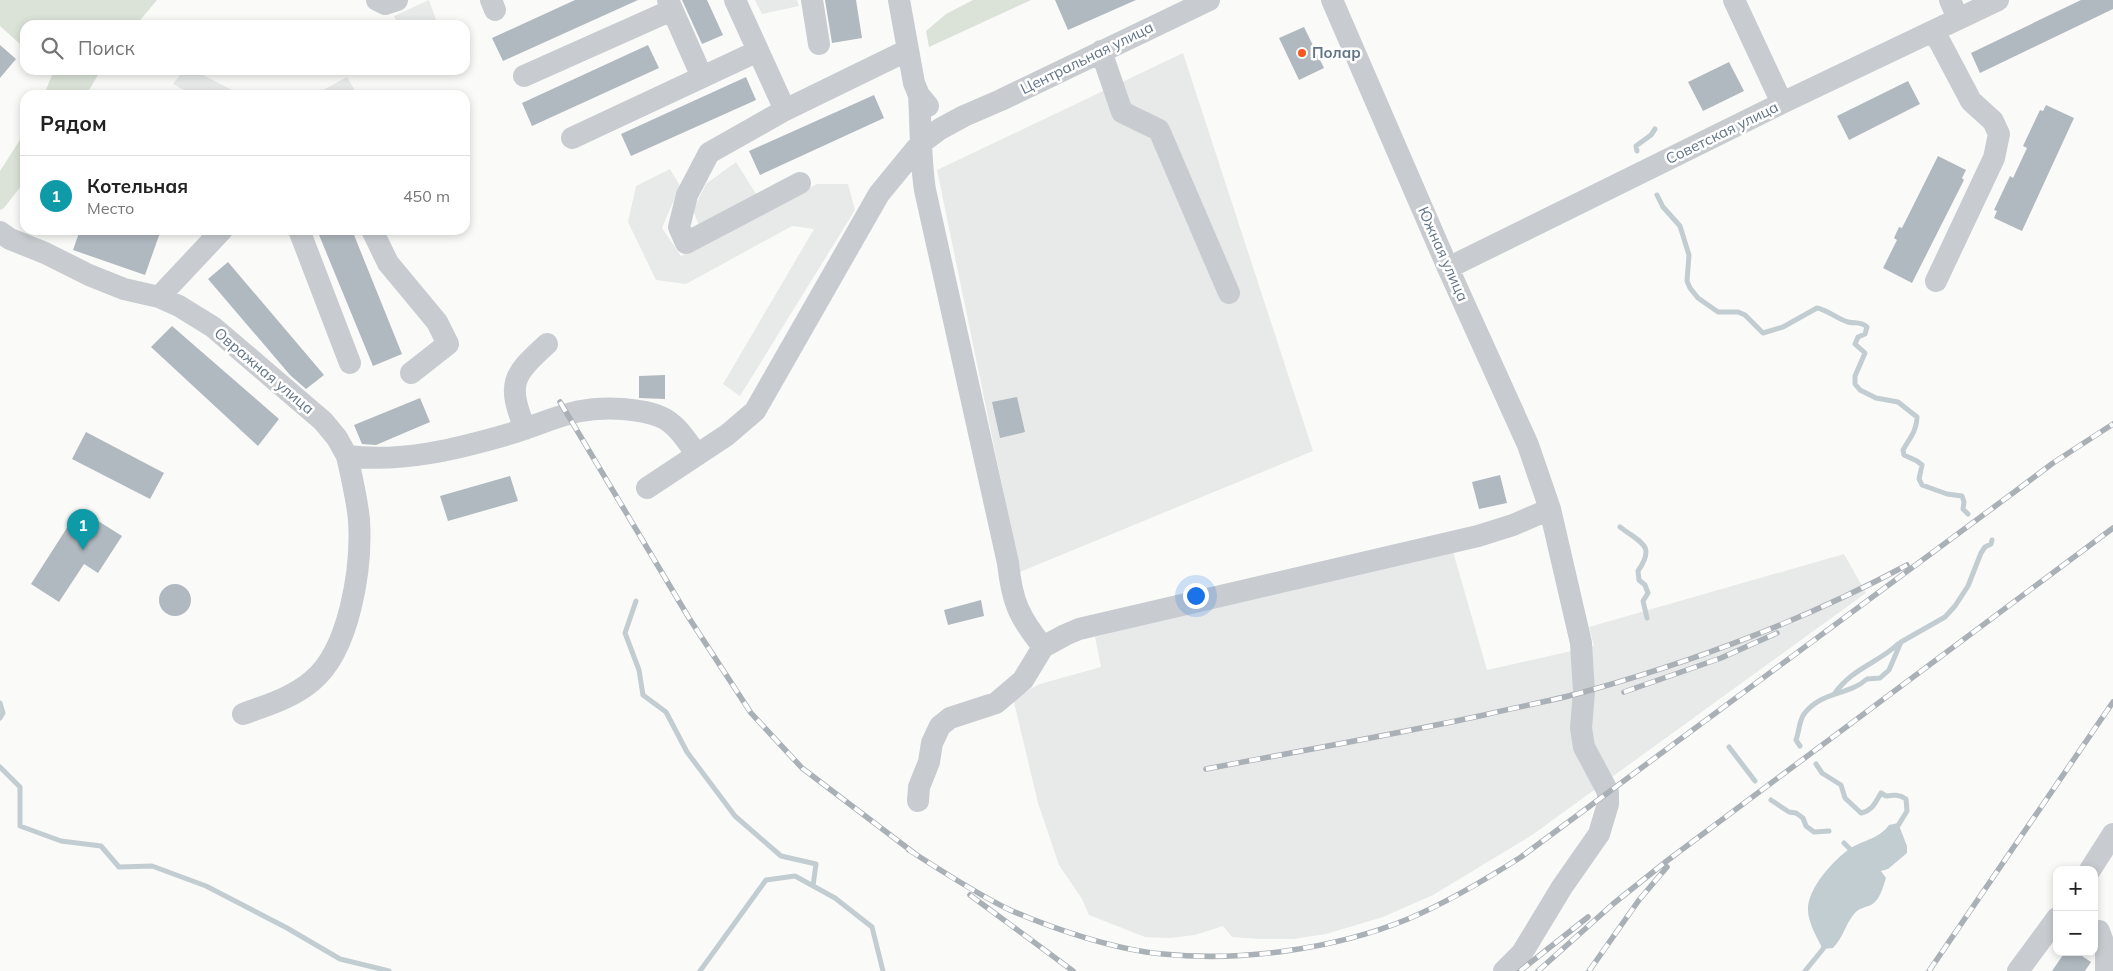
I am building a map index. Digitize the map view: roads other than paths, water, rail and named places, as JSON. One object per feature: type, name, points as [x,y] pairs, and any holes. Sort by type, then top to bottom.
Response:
[{"type":"street","points":[[377,0],[385,4],[397,0]]},
{"type":"street","points":[[735,0],[785,110]]},
{"type":"street","points":[[812,0],[819,44]]},
{"type":"street","points":[[899,0],[914,83],[919,95],[933,112],[940,116],[951,119],[964,116]]},
{"type":"street","name":"Центральная улица","points":[[647,488],[697,456],[739,426],[755,411],[879,194],[920,144],[940,129],[964,116],[1209,0]]},
{"type":"street","name":"Южная улица","points":[[1332,0],[1448,268],[1528,445],[1550,509],[1581,643],[1584,692],[1581,728],[1584,747],[1608,792],[1608,804],[1599,834],[1562,887],[1526,962],[1504,971]]},
{"type":"street","points":[[1734,0],[1782,103]]},
{"type":"street","name":"Советская улица","points":[[1448,268],[1782,103],[1934,31],[1954,10],[1998,0]]},
{"type":"street","points":[[524,76],[670,5],[702,77]]},
{"type":"street","points":[[1934,31],[1971,101],[1993,121],[1999,134],[1994,158],[1936,281]]},
{"type":"street","points":[[800,183],[686,243],[679,227],[687,195],[708,153],[785,110],[908,50]]},
{"type":"street","points":[[572,138],[758,51]]},
{"type":"street","points":[[1100,51],[1122,112],[1159,130],[1229,293]]},
{"type":"street","points":[[919,95],[920,144],[925,190],[1008,563],[1012,595],[1017,609],[1043,648]]},
{"type":"street","name":"Овражная улица","points":[[0,232],[10,239],[45,253],[89,275],[124,289],[159,297],[179,306],[213,326],[323,421],[337,438],[348,456]]},
{"type":"street","points":[[159,297],[217,235]]},
{"type":"street","points":[[301,235],[350,363]]},
{"type":"street","points":[[374,235],[388,263],[437,322],[448,344],[411,372]]},
{"type":"street","points":[[524,429],[514,398],[516,379],[529,361],[548,344]]},
{"type":"street","points":[[243,714],[297,692],[314,680],[328,662],[338,644],[350,604],[358,564],[359,520],[348,456],[372,460],[412,456],[524,429],[566,413],[594,408],[633,410],[661,416],[679,431],[697,456]]},
{"type":"street","points":[[918,801],[919,787],[929,762],[932,743],[940,726],[950,718],[996,703],[1023,680],[1043,648],[1065,634],[1079,629],[1478,536],[1512,526],[1550,509]]},
{"type":"street","points":[[2093,866],[2113,834]]},
{"type":"street","points":[[2018,971],[2053,923]]},
{"type":"street","points":[[2102,932],[2106,950],[2106,971]]},
{"type":"waterway","points":[[1637,151],[1636,146],[1651,135],[1655,129]]},
{"type":"waterway","points":[[1657,195],[1663,207],[1680,226],[1689,255],[1687,281],[1690,288],[1698,298],[1718,312],[1738,312],[1745,315],[1763,333],[1783,327],[1817,308],[1844,321],[1860,323],[1867,327],[1865,334],[1858,337],[1855,344],[1865,353],[1855,376],[1855,384],[1860,390],[1876,398],[1898,402],[1917,417],[1914,431],[1903,450],[1904,455],[1922,465],[1919,479],[1922,485],[1947,494],[1962,496],[1964,502],[1963,509],[1968,514]]},
{"type":"waterway","points":[[1620,527],[1640,541],[1646,550],[1646,555],[1638,571],[1639,580],[1645,585],[1648,593],[1643,601],[1647,618]]},
{"type":"waterway","points":[[1800,746],[1796,740],[1804,714],[1818,701],[1852,688],[1867,679],[1880,678],[1889,670],[1901,642],[1945,617],[1955,606],[1968,586],[1981,553],[1985,547],[1991,544],[1992,540]]},
{"type":"waterway","points":[[636,601],[625,633],[639,670],[643,695],[666,712],[687,752],[735,816],[781,856],[816,864],[813,886]]},
{"type":"waterway","points":[[1835,693],[1850,677],[1898,644]]},
{"type":"waterway","points":[[0,703],[3,713],[0,718]]},
{"type":"waterway","points":[[1729,747],[1755,781]]},
{"type":"waterway","points":[[1816,764],[1822,773],[1841,785],[1845,798],[1861,813],[1871,808],[1881,793],[1886,796],[1894,795],[1906,799],[1907,811],[1896,829]]},
{"type":"waterway","points":[[0,767],[20,787],[20,826],[61,841],[101,846],[119,867],[152,866],[206,886],[287,928],[340,959],[389,971]]},
{"type":"waterway","points":[[1771,800],[1789,812],[1796,813],[1803,818],[1806,826],[1814,832],[1829,831]]},
{"type":"waterway","points":[[1844,843],[1850,849],[1850,856]]},
{"type":"waterway","points":[[700,971],[766,880],[795,876],[835,898],[872,927],[883,971]]},
{"type":"waterway","points":[[1805,971],[1823,949],[1825,943]]},
{"type":"railway","points":[[560,402],[689,618],[751,713],[802,768],[914,853]]},
{"type":"railway","points":[[909,850],[971,889],[1010,910],[1085,938],[1145,952],[1193,956],[1224,956],[1287,951],[1350,938],[1380,929],[1408,919],[1437,905],[1521,857],[2053,463],[2113,424]]},
{"type":"railway","points":[[1538,971],[1613,904],[1668,860],[2113,528]]},
{"type":"railway","points":[[1206,769],[1449,722],[1547,701],[1626,680],[1749,638],[1829,604],[1907,565]]},
{"type":"railway","points":[[1624,692],[1721,658],[1777,633]]},
{"type":"railway","points":[[1929,971],[2113,702]]},
{"type":"railway","points":[[1589,971],[1639,900],[1667,867]]},
{"type":"railway","points":[[970,895],[1073,971]]},
{"type":"railway","points":[[1520,971],[1588,917]]},
{"type":"place","name":"Полар","points":[[1302,53]]},
{"type":"place","name":"Котельная","points":[[83,550]]}]
